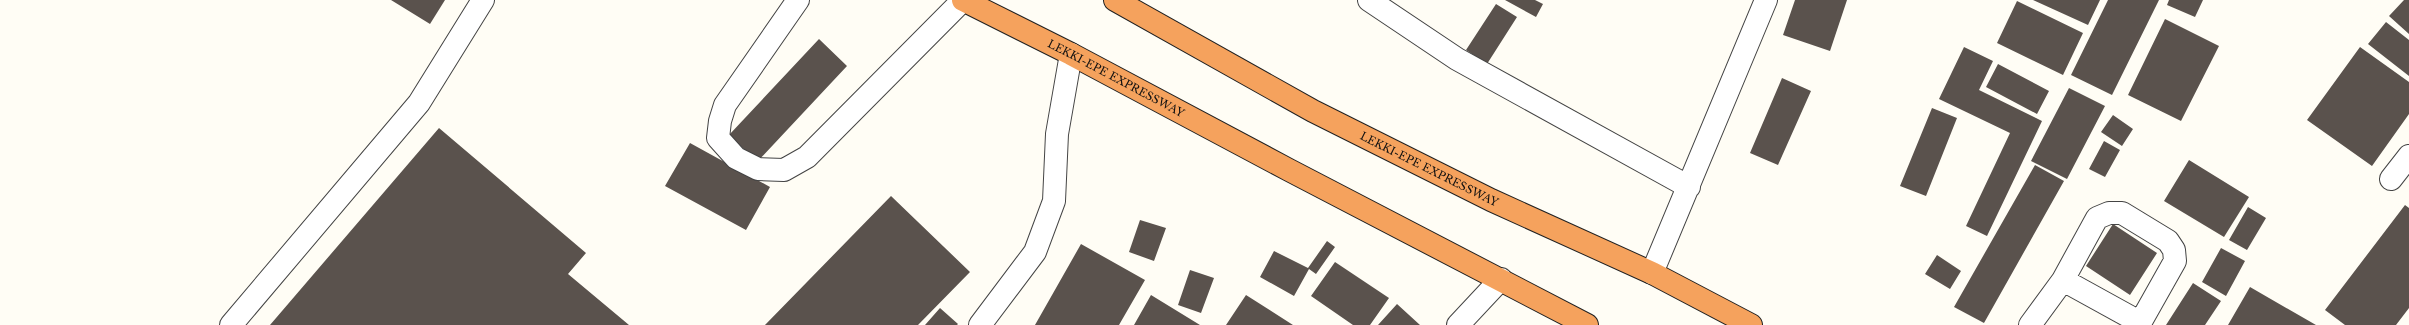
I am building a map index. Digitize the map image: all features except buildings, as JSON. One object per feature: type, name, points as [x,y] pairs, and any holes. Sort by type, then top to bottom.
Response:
[{"type":"highway","name":"LEKKI-EPE EXPRESSWAY","points":[[963,0],[1071,54],[1336,195],[1502,279],[1587,325]]},
{"type":"highway","name":"LEKKI-EPE EXPRESSWAY","points":[[1115,0],[1313,111],[1491,200],[1652,273],[1751,325]]},
{"type":"street","points":[[231,325],[419,103],[483,0]]},
{"type":"street","points":[[798,0],[732,94],[720,121],[718,138],[736,158],[758,170],[784,170],[807,157],[963,0]]},
{"type":"street","points":[[1369,0],[1457,59],[1689,187]]},
{"type":"street","points":[[1652,273],[1766,0]]},
{"type":"street","points":[[980,325],[1036,252],[1054,201],[1057,134],[1071,54]]},
{"type":"street","points":[[2391,180],[2409,156]]},
{"type":"street","points":[[2030,325],[2063,280],[2097,218],[2108,213],[2122,213],[2168,241],[2174,250],[2175,261],[2140,324],[2063,280]]},
{"type":"street","points":[[1458,325],[1502,279]]}]
